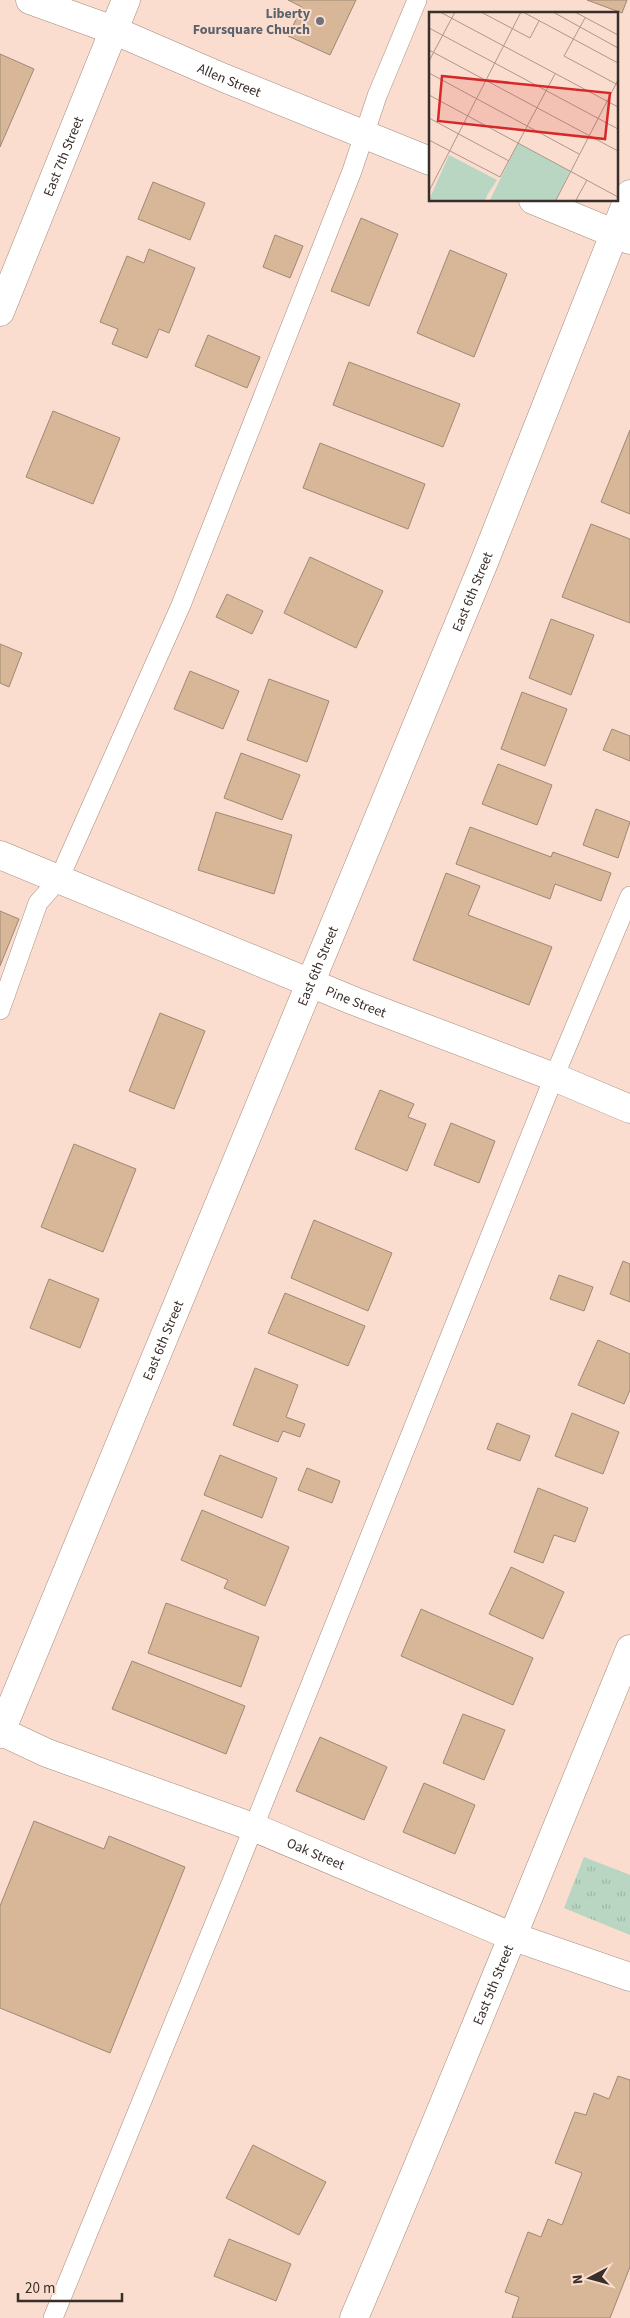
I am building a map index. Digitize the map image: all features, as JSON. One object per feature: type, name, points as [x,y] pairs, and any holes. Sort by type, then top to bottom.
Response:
[{"type":"street","name":"Allen Street","points":[[30,0],[113,30],[232,82],[429,161]]},
{"type":"street","name":"East 7th Street","points":[[0,312],[126,0]]},
{"type":"street","name":"East 6th Street","points":[[0,1732],[483,565],[622,237],[630,194]]},
{"type":"street","points":[[535,201],[622,237]]},
{"type":"street","name":"Pine Street","points":[[0,855],[354,1001],[554,1077],[630,1109]]},
{"type":"street","name":"East 5th Street","points":[[354,2318],[416,2173],[511,1936],[630,1649]]},
{"type":"street","name":"Oak Street","points":[[0,1732],[47,1753],[253,1827],[511,1936],[630,1977]]},
{"type":"lane","points":[[0,1010],[38,904],[60,879],[181,604],[352,171],[363,135],[417,0]]},
{"type":"lane","points":[[53,2318],[253,1827],[554,1077],[630,896]]},
{"type":"green space","points":[[584,1857],[630,1875],[630,1935],[564,1908]]},
{"type":"building","name":"Liberty Foursquare Church","points":[[288,0],[356,0],[330,55],[288,36],[302,7]]},
{"type":"building","points":[[587,0],[627,0],[622,13]]},
{"type":"building","points":[[0,54],[34,69],[0,147]]},
{"type":"building","points":[[153,182],[205,203],[190,240],[138,219]]},
{"type":"building","points":[[361,218],[398,234],[369,306],[331,291]]},
{"type":"building","points":[[275,235],[303,246],[290,278],[263,267]]},
{"type":"building","points":[[149,249],[195,268],[169,333],[159,329],[147,358],[112,344],[118,329],[100,322],[127,256],[144,263]]},
{"type":"building","points":[[450,250],[507,274],[474,357],[417,333]]},
{"type":"building","points":[[208,335],[260,357],[247,388],[195,366]]},
{"type":"building","points":[[349,362],[460,404],[443,447],[333,405]]},
{"type":"building","points":[[53,411],[120,438],[93,504],[26,477]]},
{"type":"building","points":[[630,430],[630,514],[601,502]]},
{"type":"building","points":[[320,443],[425,484],[408,529],[303,488]]},
{"type":"building","points":[[591,524],[630,539],[630,623],[562,597]]},
{"type":"building","points":[[310,557],[383,591],[356,648],[284,613]]},
{"type":"building","points":[[227,594],[263,611],[252,634],[216,617]]},
{"type":"building","points":[[551,619],[594,635],[571,695],[529,678]]},
{"type":"building","points":[[0,644],[22,653],[9,687],[0,683]]},
{"type":"building","points":[[190,671],[239,691],[223,729],[174,709]]},
{"type":"building","points":[[269,679],[329,701],[307,762],[247,740]]},
{"type":"building","points":[[522,692],[567,709],[545,766],[501,749]]},
{"type":"building","points":[[612,729],[630,736],[630,761],[603,750]]},
{"type":"building","points":[[241,753],[300,775],[282,820],[224,798]]},
{"type":"building","points":[[498,764],[552,785],[537,825],[482,804]]},
{"type":"building","points":[[596,809],[630,822],[618,858],[583,845]]},
{"type":"building","points":[[216,812],[292,835],[274,894],[198,870]]},
{"type":"building","points":[[470,827],[551,857],[553,852],[611,873],[601,901],[555,884],[550,899],[456,864]]},
{"type":"building","points":[[446,873],[480,886],[468,915],[552,947],[529,1005],[413,960]]},
{"type":"building","points":[[0,911],[19,919],[0,966]]},
{"type":"building","points":[[160,1013],[205,1031],[174,1109],[129,1091]]},
{"type":"building","points":[[380,1090],[414,1104],[408,1117],[426,1124],[407,1171],[355,1149]]},
{"type":"building","points":[[451,1123],[495,1141],[479,1183],[434,1165]]},
{"type":"building","points":[[74,1144],[136,1169],[103,1252],[41,1227]]},
{"type":"building","points":[[314,1220],[392,1253],[368,1311],[291,1278]]},
{"type":"building","points":[[623,1261],[630,1264],[630,1302],[610,1294]]},
{"type":"building","points":[[559,1275],[593,1287],[584,1311],[550,1299]]},
{"type":"building","points":[[49,1279],[99,1299],[80,1348],[30,1328]]},
{"type":"building","points":[[285,1293],[365,1326],[348,1366],[268,1333]]},
{"type":"building","points":[[598,1340],[630,1354],[630,1390],[624,1404],[578,1385]]},
{"type":"building","points":[[255,1368],[298,1385],[286,1417],[305,1424],[300,1437],[283,1431],[278,1442],[233,1425]]},
{"type":"building","points":[[572,1413],[619,1432],[603,1474],[555,1456]]},
{"type":"building","points":[[497,1423],[530,1436],[520,1461],[487,1449]]},
{"type":"building","points":[[220,1455],[277,1478],[262,1518],[204,1495]]},
{"type":"building","points":[[307,1468],[340,1481],[332,1503],[298,1490]]},
{"type":"building","points":[[538,1488],[588,1508],[575,1542],[554,1535],[543,1563],[514,1552]]},
{"type":"building","points":[[202,1510],[289,1547],[265,1606],[224,1588],[228,1580],[181,1560]]},
{"type":"building","points":[[511,1567],[564,1592],[543,1639],[489,1614]]},
{"type":"building","points":[[166,1603],[259,1637],[241,1687],[148,1653]]},
{"type":"building","points":[[421,1609],[533,1658],[513,1705],[401,1656]]},
{"type":"building","points":[[132,1661],[245,1706],[226,1754],[112,1709]]},
{"type":"building","points":[[463,1714],[505,1730],[484,1780],[443,1763]]},
{"type":"building","points":[[320,1737],[387,1767],[364,1820],[296,1791]]},
{"type":"building","points":[[424,1783],[475,1805],[455,1854],[403,1832]]},
{"type":"building","points":[[34,1821],[104,1849],[109,1836],[185,1867],[110,2053],[0,2008],[0,1906]]},
{"type":"building","points":[[618,2076],[630,2080],[630,2267],[610,2318],[512,2318],[519,2297],[505,2292],[528,2232],[541,2237],[548,2219],[562,2225],[582,2173],[555,2163],[575,2112],[586,2115],[594,2093],[609,2099]]},
{"type":"building","points":[[253,2145],[326,2182],[299,2235],[226,2198]]},
{"type":"building","points":[[229,2239],[291,2264],[276,2301],[214,2276]]},
{"type":"place","name":"Liberty Foursquare Church","points":[[320,21]]}]
